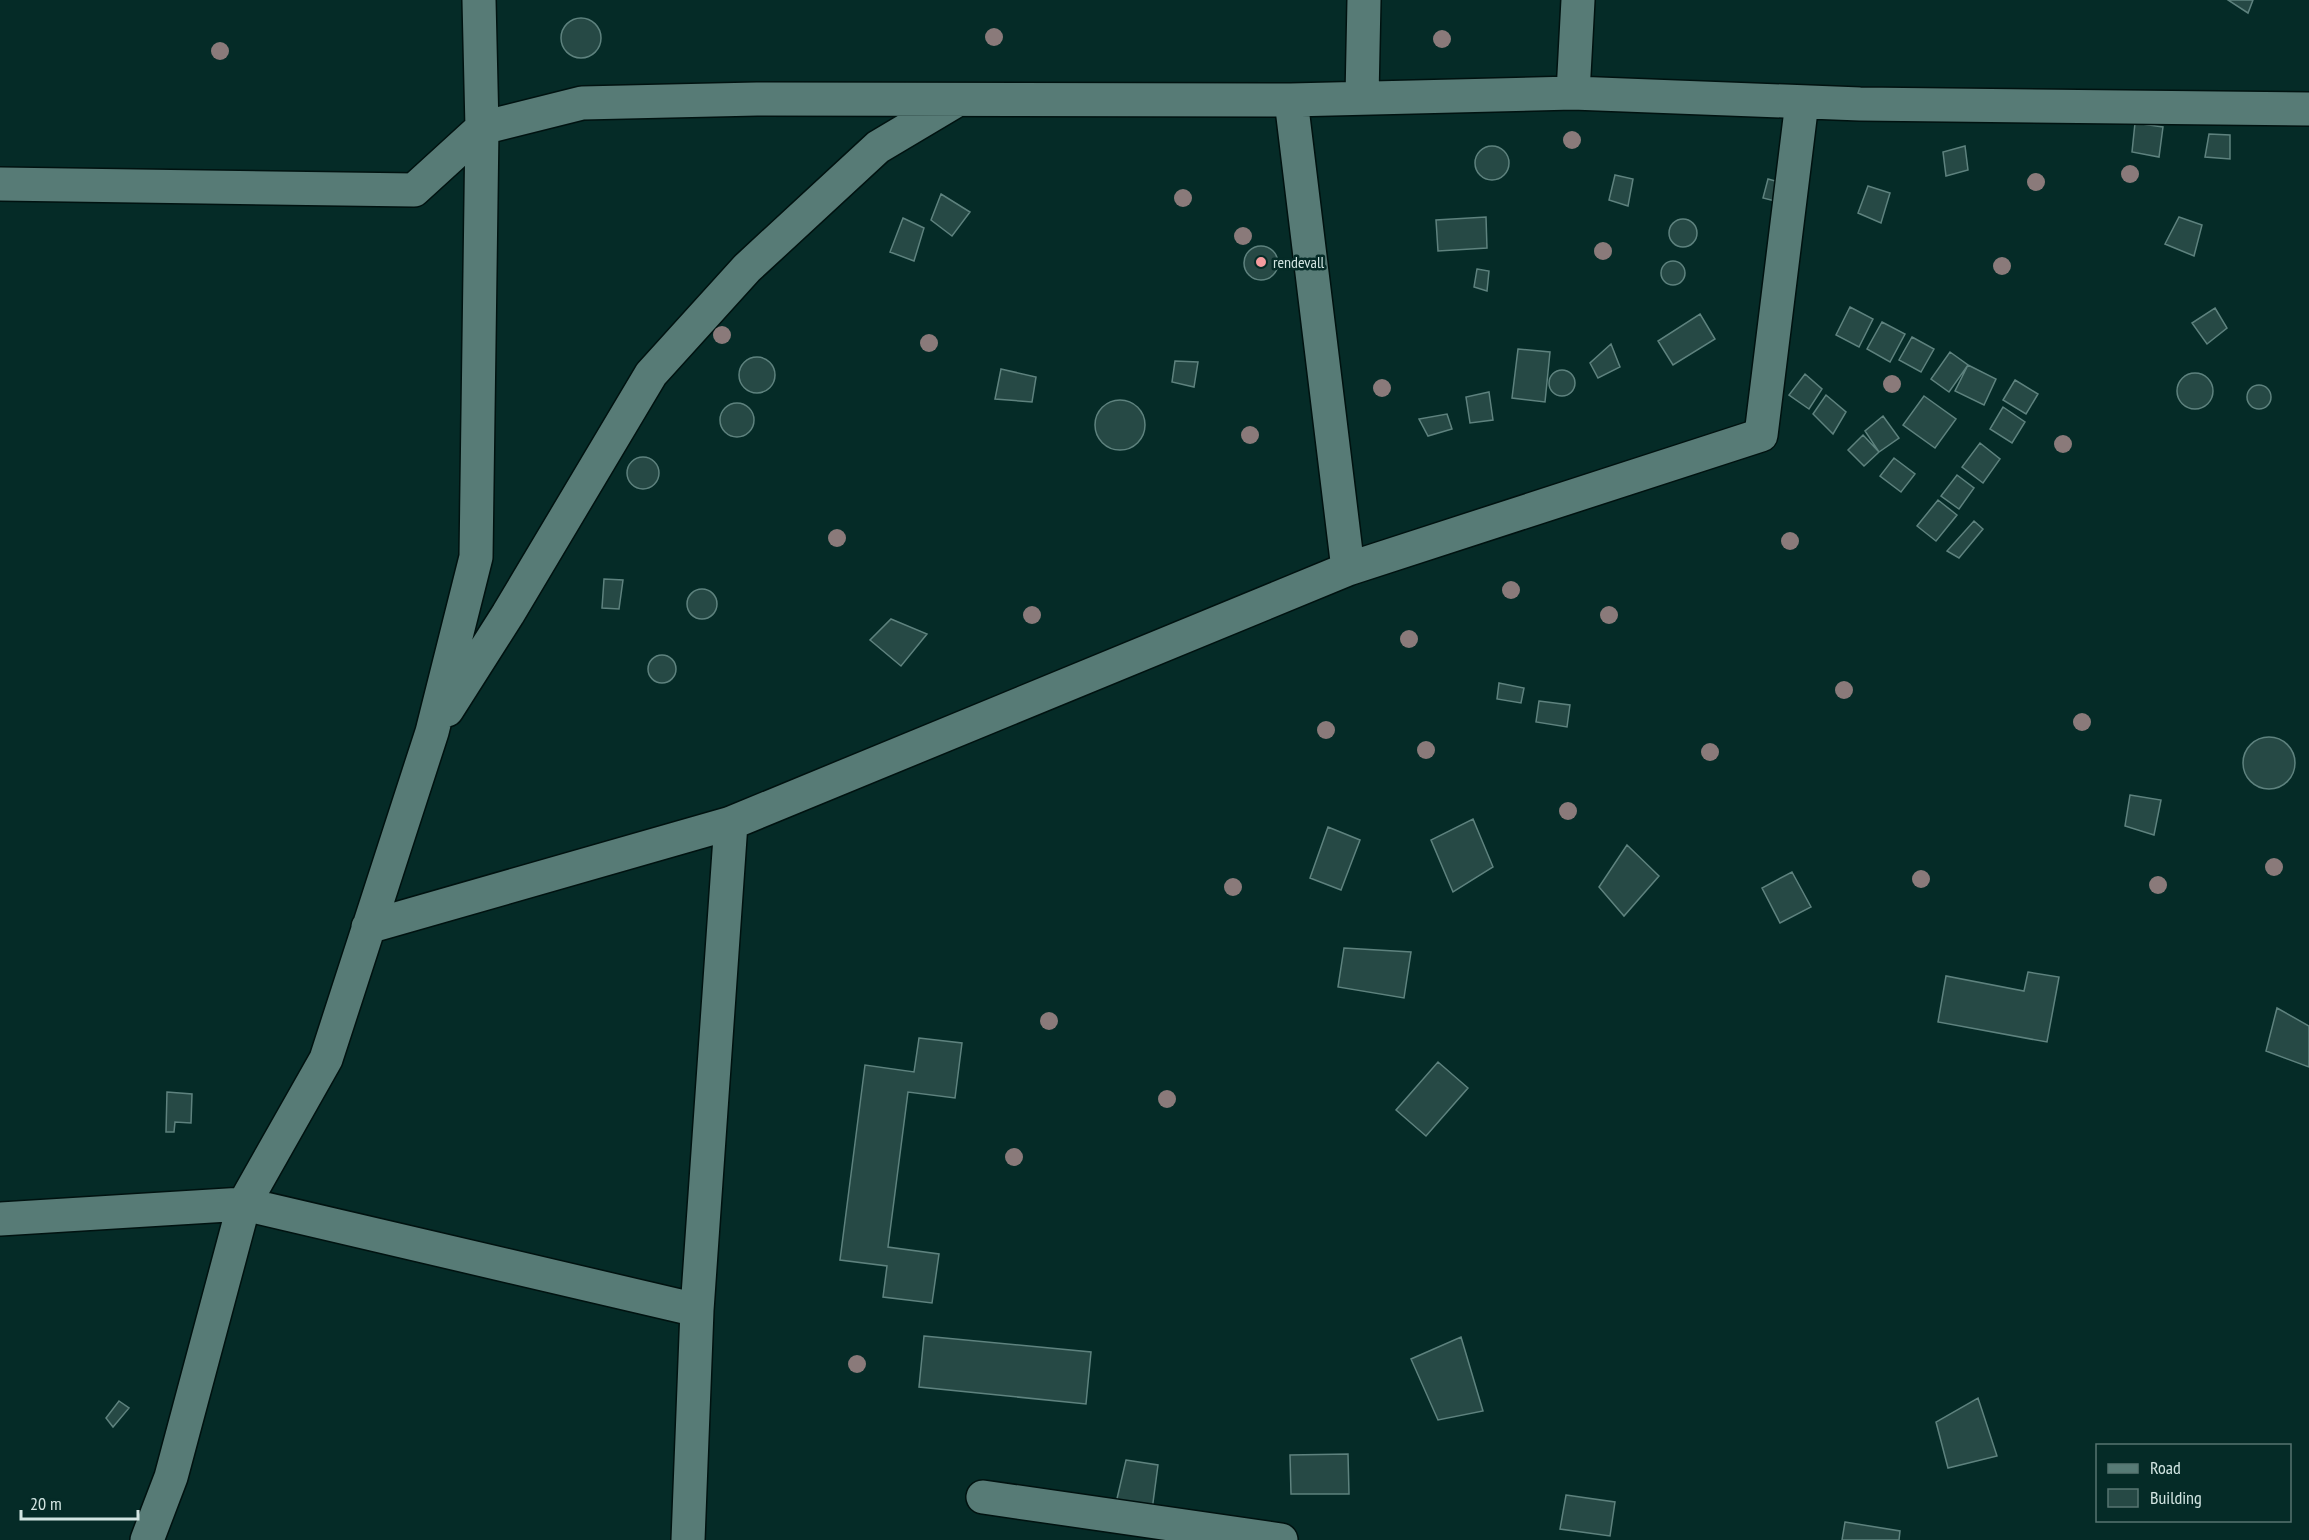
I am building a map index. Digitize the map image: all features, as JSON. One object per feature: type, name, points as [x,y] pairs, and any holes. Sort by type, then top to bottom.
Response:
[{"type":"street","points":[[147,1540],[171,1476],[244,1204],[326,1059],[432,732],[476,557],[482,128],[479,0]]},
{"type":"street","points":[[1362,97],[1364,0]]},
{"type":"street","points":[[1572,93],[1578,0]]},
{"type":"street","points":[[0,184],[414,190],[482,128],[582,103],[757,99],[1291,100],[1572,93],[1802,102],[2309,109]]},
{"type":"street","points":[[432,732],[508,614],[651,374],[747,268],[878,147],[959,99]]},
{"type":"street","points":[[1291,100],[1348,568]]},
{"type":"street","points":[[368,927],[731,823],[1348,568],[1761,435],[1802,102]]},
{"type":"street","points":[[688,1540],[697,1310],[731,823]]},
{"type":"street","points":[[0,1219],[244,1204],[697,1310]]},
{"type":"street","points":[[983,1497],[1281,1540]]},
{"type":"building","points":[[2228,0],[2253,0],[2248,13]]},
{"type":"building","points":[[581,18],[589,19],[595,24],[600,30],[600,46],[595,52],[589,57],[581,58],[573,57],[567,52],[562,46],[561,38],[562,30],[567,24],[573,19]]},
{"type":"building","points":[[2135,123],[2163,127],[2159,157],[2132,152]]},
{"type":"building","points":[[2209,134],[2230,135],[2230,159],[2205,157]]},
{"type":"building","points":[[1492,146],[1504,151],[1509,163],[1504,175],[1492,180],[1480,175],[1475,163],[1480,151]]},
{"type":"building","points":[[1965,146],[1968,170],[1946,176],[1943,152]]},
{"type":"building","points":[[1615,175],[1633,179],[1628,206],[1609,200]]},
{"type":"building","points":[[1768,179],[1787,184],[1783,203],[1763,198]]},
{"type":"building","points":[[1868,186],[1890,193],[1881,223],[1858,213]]},
{"type":"building","points":[[941,194],[970,212],[952,236],[931,220]]},
{"type":"building","points":[[1486,217],[1487,248],[1438,251],[1436,220]]},
{"type":"building","points":[[2179,217],[2202,225],[2194,256],[2165,244]]},
{"type":"building","points":[[903,218],[924,228],[914,261],[890,252]]},
{"type":"building","points":[[1683,219],[1693,223],[1697,233],[1693,243],[1683,247],[1673,243],[1669,233],[1673,223]]},
{"type":"building","name":"rendevall","points":[[1261,246],[1273,251],[1278,263],[1273,275],[1261,280],[1249,275],[1244,263],[1249,251]]},
{"type":"building","points":[[1673,261],[1678,262],[1684,268],[1684,278],[1678,284],[1673,285],[1668,284],[1662,278],[1661,273],[1662,268],[1668,262]]},
{"type":"building","points":[[1477,269],[1489,271],[1487,291],[1474,287]]},
{"type":"building","points":[[1850,307],[1873,319],[1859,347],[1836,335]]},
{"type":"building","points":[[2215,308],[2227,328],[2207,344],[2192,323]]},
{"type":"building","points":[[1700,314],[1715,339],[1673,365],[1658,341]]},
{"type":"building","points":[[1882,322],[1905,334],[1890,362],[1867,349]]},
{"type":"building","points":[[1912,337],[1934,349],[1921,372],[1899,360]]},
{"type":"building","points":[[1611,344],[1620,367],[1598,378],[1590,363]]},
{"type":"building","points":[[1518,349],[1550,352],[1545,402],[1512,398]]},
{"type":"building","points":[[1950,352],[1968,365],[1949,392],[1931,379]]},
{"type":"building","points":[[757,357],[770,362],[775,375],[770,388],[757,393],[744,388],[739,375],[744,362]]},
{"type":"building","points":[[1175,361],[1198,362],[1194,387],[1172,382]]},
{"type":"building","points":[[1968,365],[1996,379],[1984,405],[1955,391]]},
{"type":"building","points":[[1001,369],[1036,377],[1032,402],[995,399]]},
{"type":"building","points":[[1562,370],[1571,374],[1575,383],[1571,392],[1562,396],[1553,392],[1549,383],[1553,374]]},
{"type":"building","points":[[2195,373],[2207,379],[2213,391],[2207,403],[2195,409],[2183,403],[2177,391],[2183,379]]},
{"type":"building","points":[[1805,374],[1822,389],[1809,409],[1789,395]]},
{"type":"building","points":[[2015,380],[2038,394],[2026,414],[2003,400]]},
{"type":"building","points":[[2259,385],[2268,388],[2271,397],[2268,406],[2259,409],[2250,406],[2247,397],[2250,388]]},
{"type":"building","points":[[1489,392],[1493,420],[1470,423],[1466,397]]},
{"type":"building","points":[[1826,395],[1846,412],[1833,434],[1813,414]]},
{"type":"building","points":[[1924,396],[1956,419],[1935,448],[1903,425]]},
{"type":"building","points":[[1115,400],[1125,400],[1138,407],[1145,420],[1145,430],[1138,443],[1125,450],[1115,450],[1106,446],[1099,439],[1095,430],[1095,420],[1099,411],[1106,404]]},
{"type":"building","points":[[737,403],[749,408],[754,420],[749,432],[737,437],[725,432],[720,420],[725,408]]},
{"type":"building","points":[[2003,407],[2025,422],[2012,443],[1990,429]]},
{"type":"building","points":[[1447,414],[1452,429],[1428,436],[1419,419]]},
{"type":"building","points":[[1883,416],[1899,438],[1879,452],[1865,431]]},
{"type":"building","points":[[1863,435],[1879,452],[1864,466],[1848,450]]},
{"type":"building","points":[[1980,443],[2000,459],[1983,483],[1962,467]]},
{"type":"building","points":[[643,457],[654,462],[659,473],[654,484],[643,489],[632,484],[627,473],[632,462]]},
{"type":"building","points":[[1894,458],[1915,474],[1901,492],[1880,476]]},
{"type":"building","points":[[1957,475],[1974,488],[1959,509],[1941,496]]},
{"type":"building","points":[[1938,500],[1957,515],[1936,541],[1917,526]]},
{"type":"building","points":[[1974,521],[1983,529],[1959,558],[1947,551]]},
{"type":"building","points":[[604,579],[623,580],[619,609],[602,608]]},
{"type":"building","points":[[702,589],[712,594],[717,604],[712,614],[702,619],[692,614],[687,604],[692,594]]},
{"type":"building","points":[[891,619],[927,634],[901,666],[870,640]]},
{"type":"building","points":[[662,655],[672,659],[676,669],[672,679],[662,683],[652,679],[648,669],[652,659]]},
{"type":"building","points":[[1499,683],[1524,688],[1521,703],[1497,699]]},
{"type":"building","points":[[1539,701],[1570,705],[1567,727],[1536,722]]},
{"type":"building","points":[[2269,737],[2279,739],[2287,745],[2293,753],[2295,763],[2293,773],[2287,781],[2279,787],[2269,789],[2259,787],[2251,781],[2245,773],[2243,763],[2245,753],[2251,745],[2259,739]]},
{"type":"building","points":[[2130,795],[2161,800],[2154,835],[2125,826]]},
{"type":"building","points":[[1473,819],[1493,867],[1453,892],[1431,840]]},
{"type":"building","points":[[1328,827],[1360,840],[1341,890],[1310,878]]},
{"type":"building","points":[[1627,845],[1659,876],[1624,916],[1599,887]]},
{"type":"building","points":[[1792,872],[1811,907],[1780,923],[1762,888]]},
{"type":"building","points":[[1344,948],[1411,952],[1404,998],[1338,987]]},
{"type":"building","points":[[2028,972],[2059,977],[2047,1042],[1938,1022],[1946,976],[2024,991]]},
{"type":"building","points":[[2277,1008],[2309,1026],[2309,1067],[2266,1051]]},
{"type":"building","points":[[919,1038],[962,1043],[955,1098],[908,1092],[888,1247],[939,1254],[932,1303],[883,1297],[887,1266],[840,1260],[865,1065],[914,1072]]},
{"type":"building","points":[[1438,1062],[1468,1088],[1426,1136],[1396,1110]]},
{"type":"building","points":[[167,1092],[192,1094],[191,1123],[175,1122],[174,1132],[166,1132]]},
{"type":"building","points":[[924,1336],[1091,1352],[1086,1404],[919,1387]]},
{"type":"building","points":[[1461,1337],[1483,1411],[1438,1420],[1411,1359]]},
{"type":"building","points":[[1978,1398],[1997,1456],[1948,1468],[1936,1422]]},
{"type":"building","points":[[119,1401],[129,1408],[113,1427],[106,1418]]},
{"type":"building","points":[[1348,1454],[1349,1494],[1291,1494],[1290,1455]]},
{"type":"building","points":[[1126,1460],[1158,1465],[1152,1510],[1116,1503]]},
{"type":"building","points":[[1566,1495],[1615,1502],[1610,1536],[1560,1529]]},
{"type":"building","points":[[1845,1522],[1900,1531],[1899,1540],[1842,1540]]},
{"type":"place","name":"rendevall","points":[[1261,262]]}]
